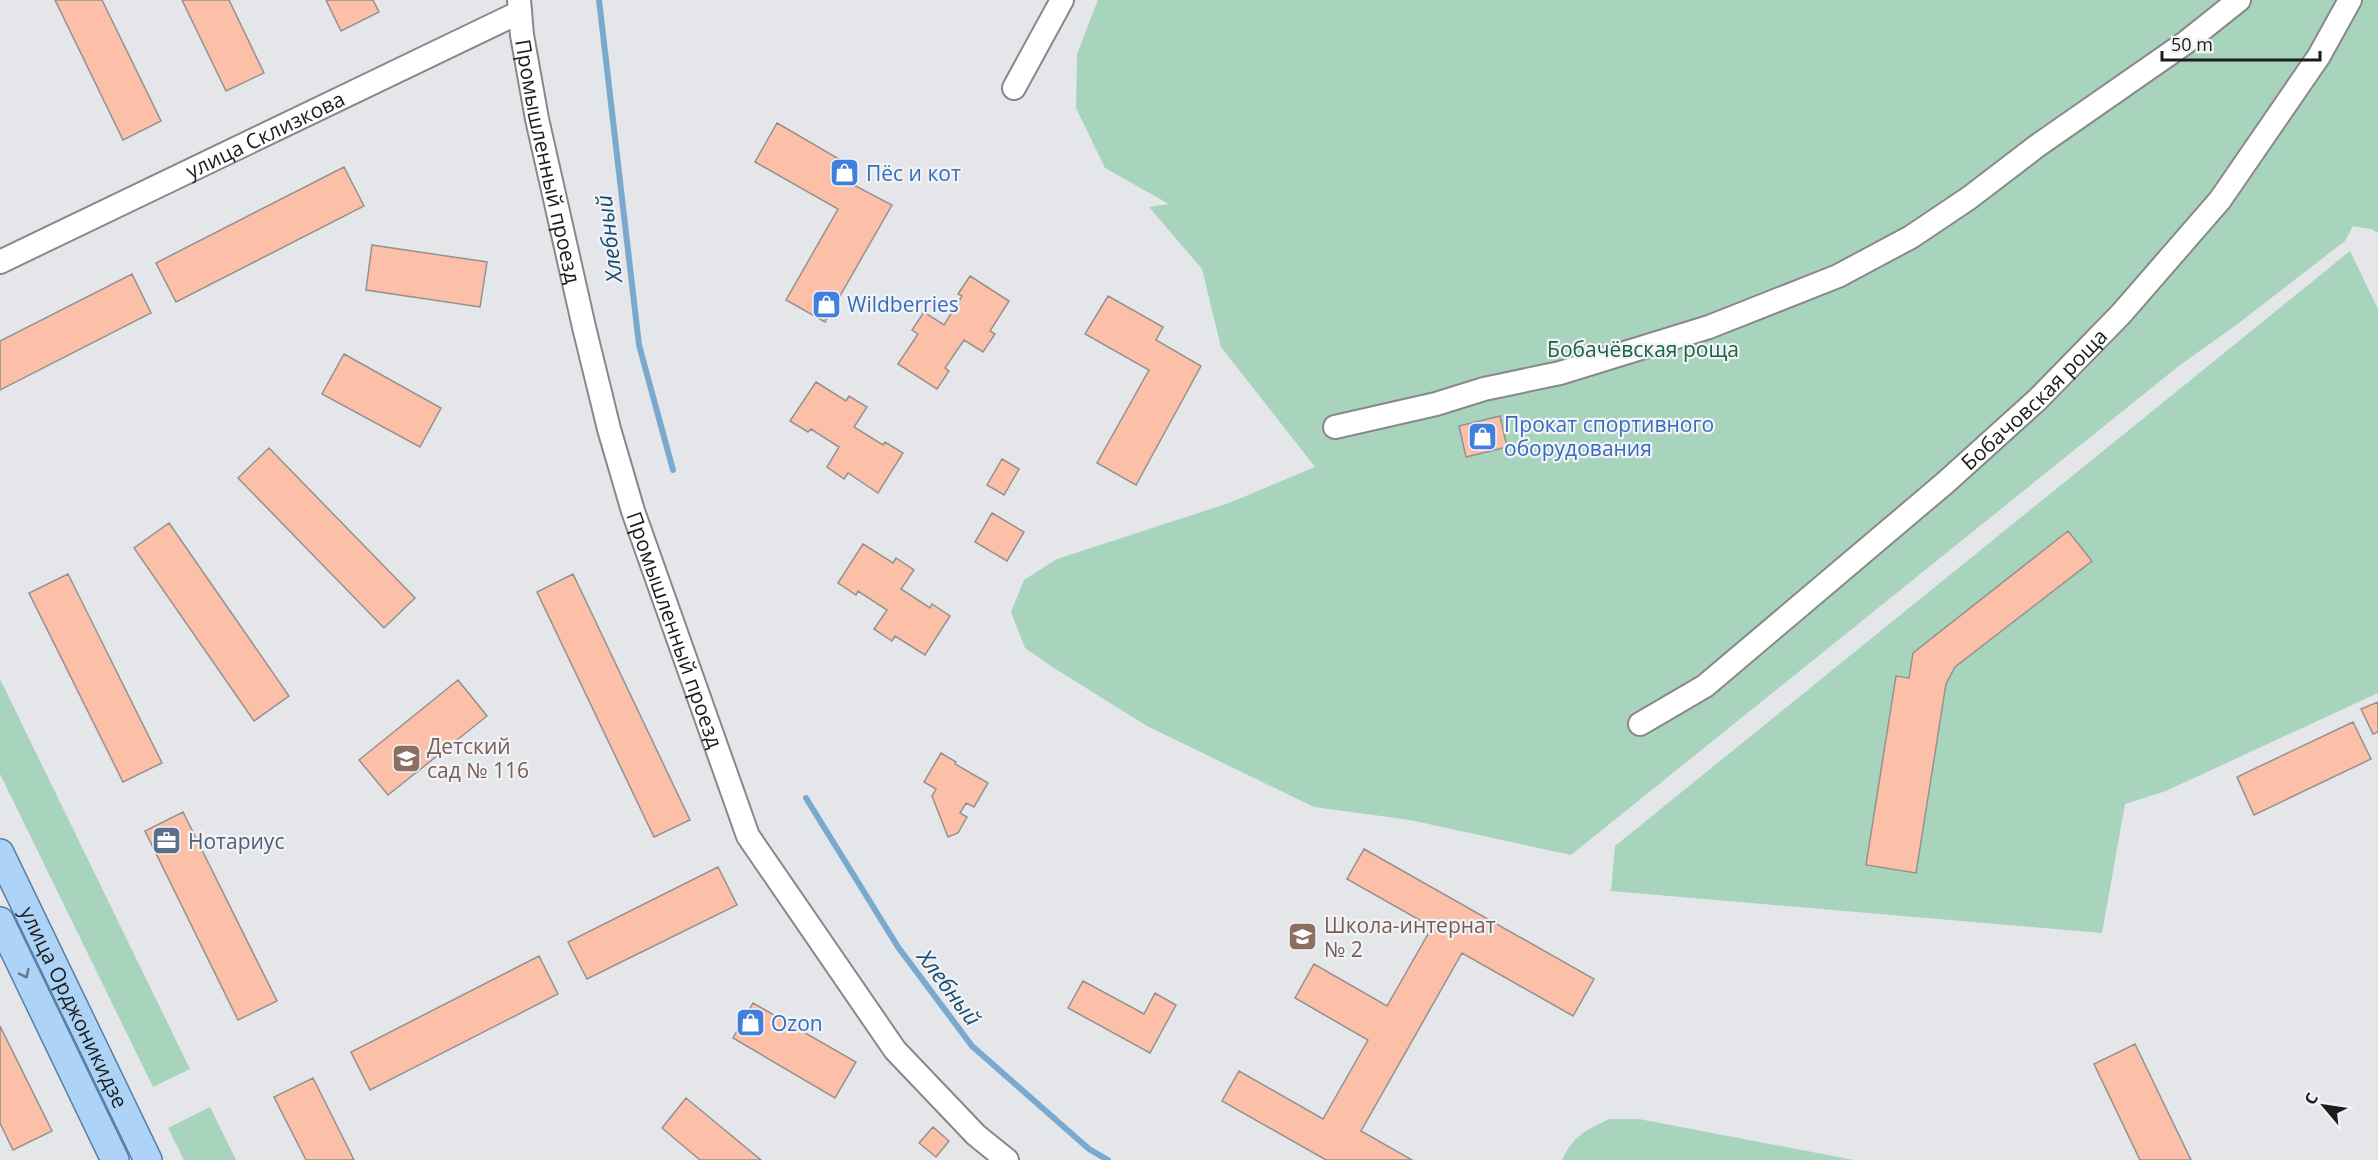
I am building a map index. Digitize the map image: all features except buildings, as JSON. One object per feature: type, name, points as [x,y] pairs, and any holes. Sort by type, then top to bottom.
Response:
[{"type":"main road","name":"улица Орджоникидзе","points":[[0,854],[148,1160]]},
{"type":"main road","name":"улица Орджоникидзе","points":[[0,921],[115,1160]]},
{"type":"street","points":[[1014,88],[1062,0]]},
{"type":"street","points":[[1335,427],[1436,404],[1484,389],[1560,373],[1709,327],[1838,276],[1911,237],[1969,198],[2037,146],[2186,43],[2239,0]]},
{"type":"street","name":"Бобачовская роща","points":[[1641,724],[1705,686],[1741,656],[1953,476],[2037,400],[2106,330],[2220,200],[2319,56],[2350,0]]},
{"type":"street","name":"улица Склизкова","points":[[0,262],[520,6]]},
{"type":"street","name":"Промышленный проезд","points":[[520,6],[537,119],[609,429],[633,511],[748,836],[895,1050],[976,1134],[1007,1160]]},
{"type":"green space","name":"Бобачёвская роща","points":[[1098,0],[2378,0],[2378,233],[2371,229],[2353,226],[2345,241],[2235,326],[2180,365],[1571,855],[1410,820],[1314,807],[1147,726],[1025,648],[1011,612],[1024,580],[1057,559],[1229,503],[1315,467],[1221,347],[1202,269],[1149,207],[1169,204],[1105,168],[1076,108],[1077,54]]},
{"type":"green space","points":[[2350,251],[2378,309],[2378,693],[2166,791],[2125,804],[2102,933],[1611,891],[1615,846]]},
{"type":"green space","points":[[0,679],[190,1069],[153,1087],[0,774]]},
{"type":"green space","points":[[210,1107],[236,1160],[184,1160],[168,1128]]},
{"type":"green space","points":[[1610,1119],[1639,1119],[1854,1160],[1562,1160],[1576,1139],[1594,1126]]},
{"type":"waterway","name":"Хлебный","points":[[599,0],[639,345],[673,470]]},
{"type":"waterway","name":"Хлебный","points":[[806,798],[898,947],[972,1046],[1089,1149],[1108,1160]]},
{"type":"place","name":"Пёс и кот","points":[[845,173]]},
{"type":"place","name":"Wildberries","points":[[826,304]]},
{"type":"place","name":"Прокат спортивного оборудования","points":[[1483,436]]},
{"type":"place","name":"Детский сад № 116","points":[[406,758]]},
{"type":"place","name":"Нотариус","points":[[167,841]]},
{"type":"place","name":"Школа-интернат № 2","points":[[1303,937]]},
{"type":"place","name":"Ozon","points":[[750,1023]]}]
